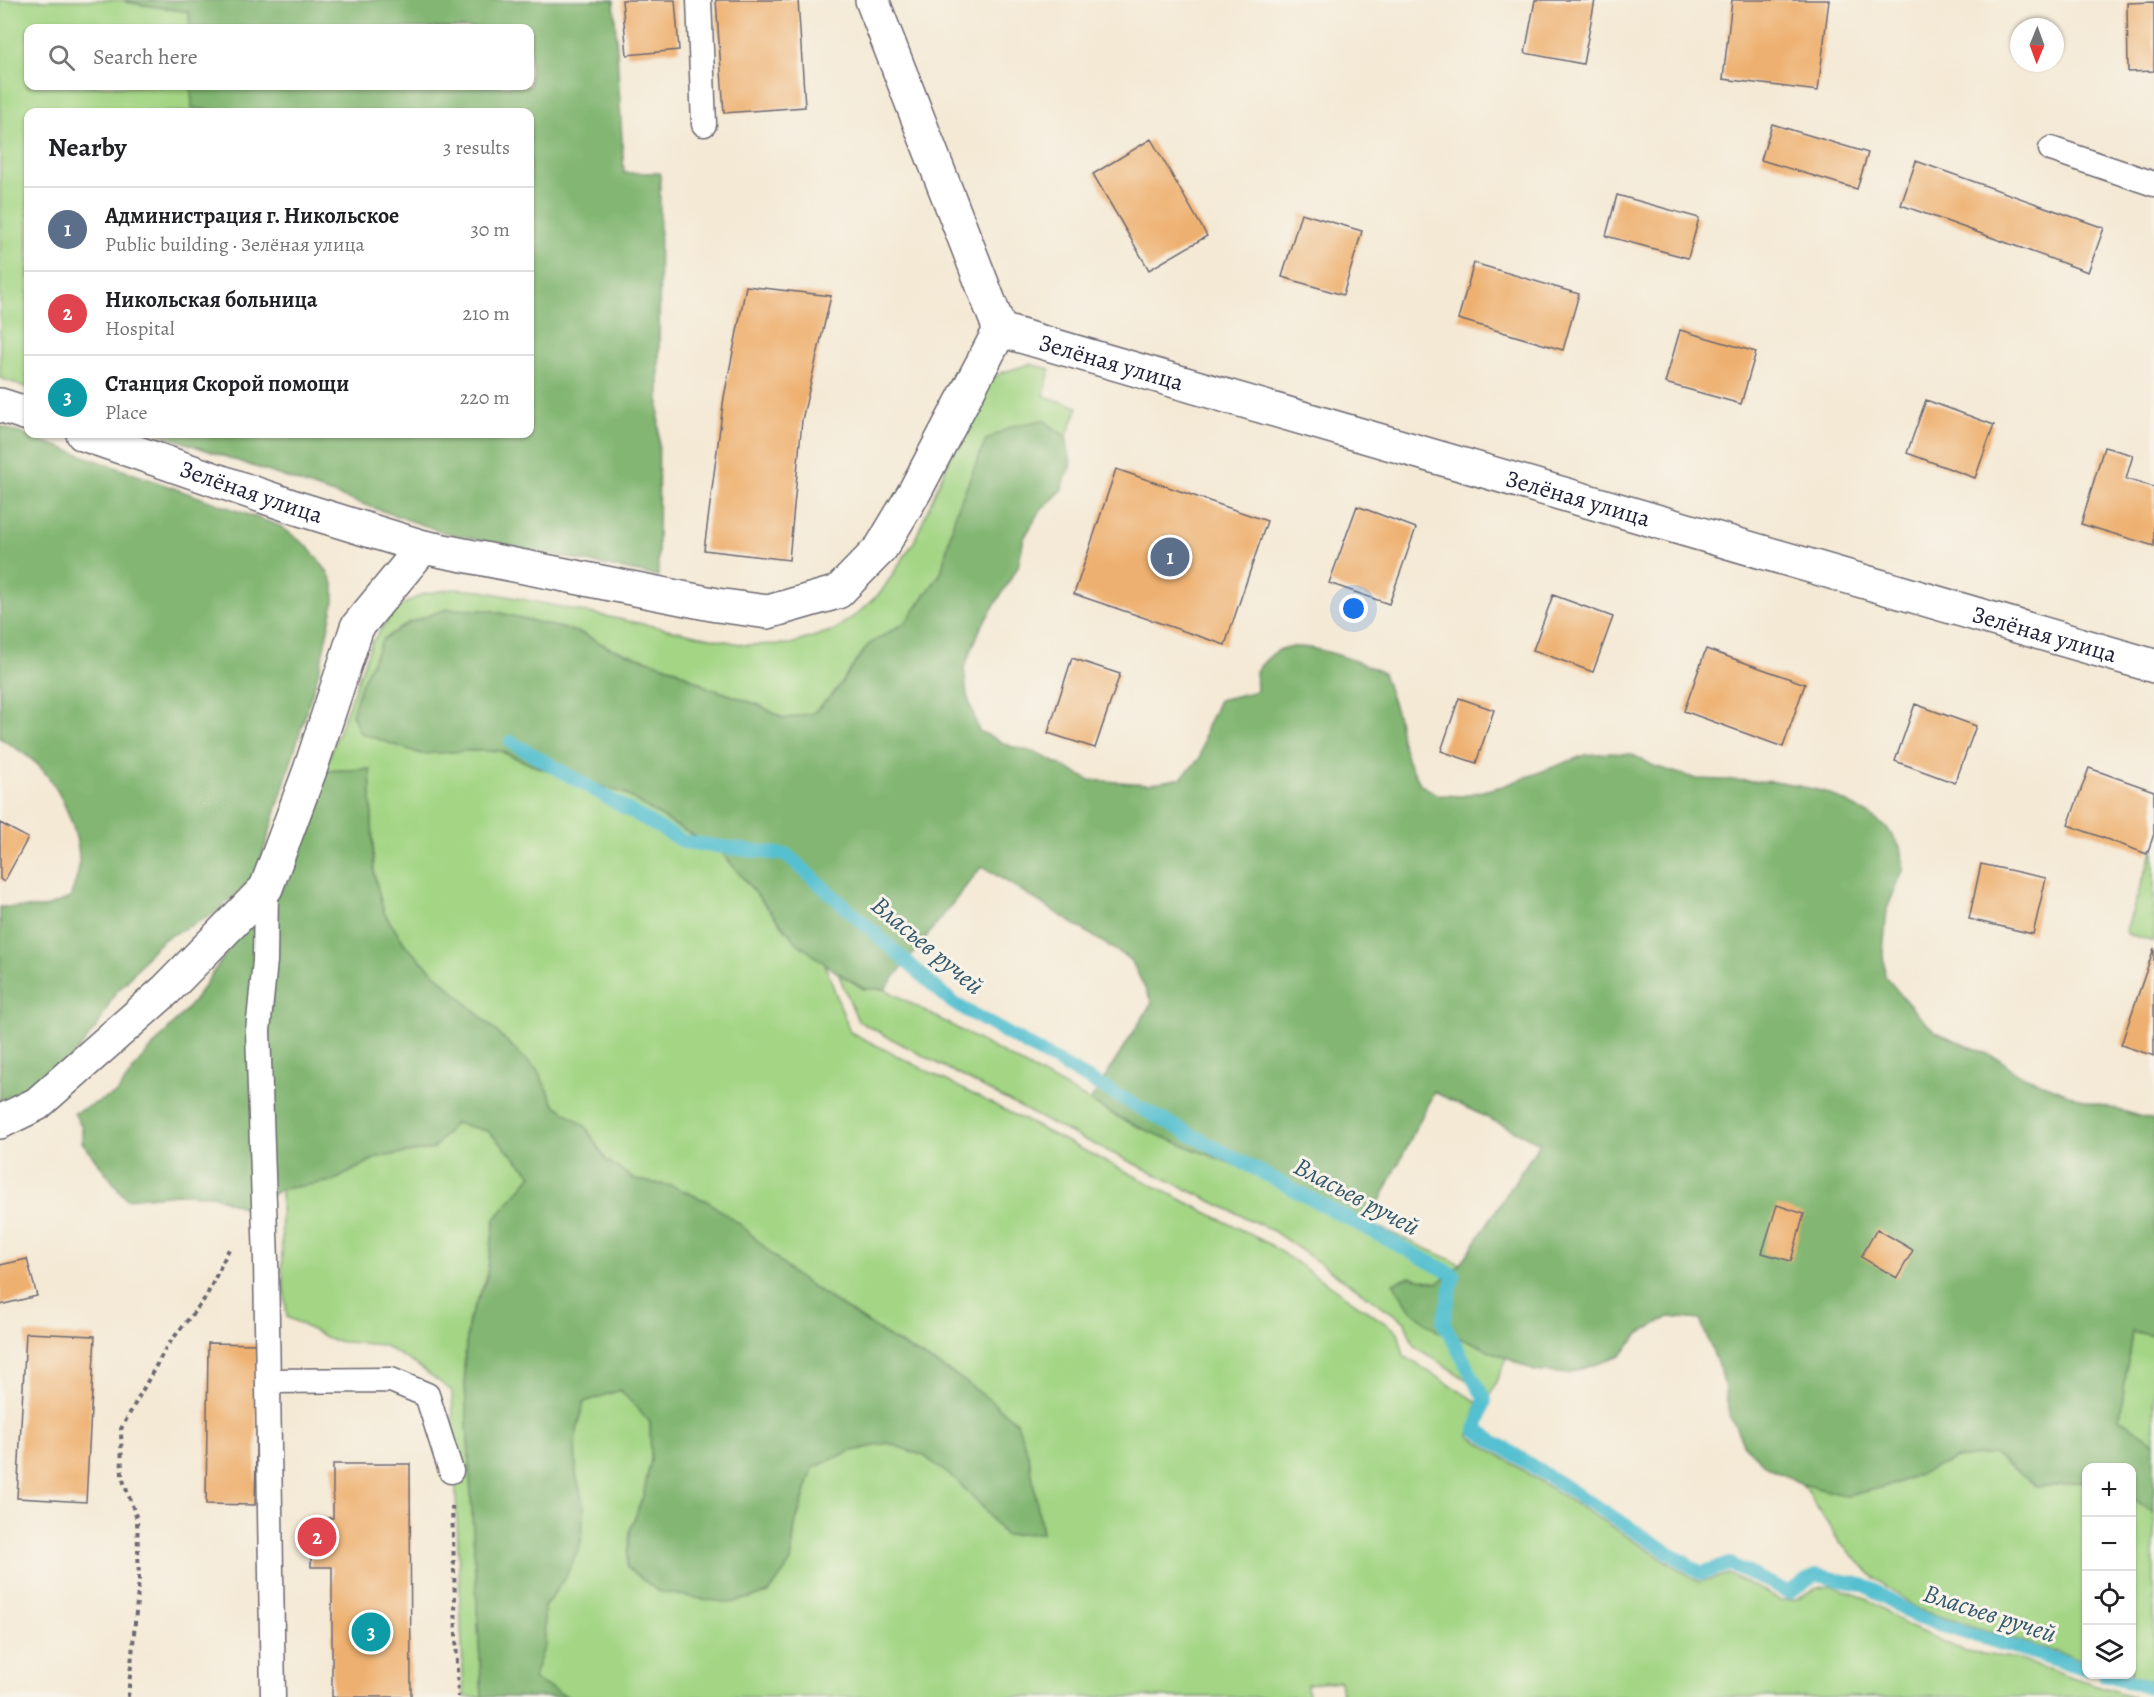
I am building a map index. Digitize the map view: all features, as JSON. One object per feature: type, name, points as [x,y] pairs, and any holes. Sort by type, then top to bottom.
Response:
[{"type":"street","points":[[872,0],[920,129],[1000,330]]},
{"type":"street","name":"Зелёная улица","points":[[95,438],[297,508],[423,547],[717,605],[768,612],[837,592],[881,548],[915,491],[1000,330],[2154,666]]},
{"type":"street","points":[[0,405],[24,413]]},
{"type":"street","points":[[0,1122],[38,1104],[166,990],[266,888],[310,770],[357,627],[423,547]]},
{"type":"lane","points":[[699,0],[704,124]]},
{"type":"lane","points":[[2051,149],[2154,184]]},
{"type":"lane","points":[[266,888],[265,961],[258,1030],[266,1261],[273,1697]]},
{"type":"lane","points":[[268,1381],[391,1380],[427,1395],[451,1471]]},
{"type":"path","points":[[128,1697],[139,1580],[136,1519],[122,1477],[121,1429],[167,1346],[206,1297],[228,1253],[230,1242]]},
{"type":"path","points":[[451,1471],[458,1697]]},
{"type":"green space","points":[[0,0],[125,0],[189,12],[190,24],[24,24],[24,90],[191,90],[192,108],[24,108],[24,387],[0,378]]},
{"type":"green space","points":[[125,0],[614,0],[624,173],[660,173],[658,576],[446,533],[172,438],[534,438],[534,108],[192,108],[191,90],[534,90],[534,24],[190,24],[189,12]]},
{"type":"green space","points":[[1030,364],[1050,369],[1044,396],[1078,407],[1066,437],[1043,420],[986,440],[956,512],[941,573],[906,622],[868,645],[834,693],[813,713],[784,719],[759,705],[707,687],[672,668],[610,648],[581,633],[488,610],[469,751],[500,751],[537,767],[624,793],[678,827],[719,849],[796,942],[824,962],[850,1032],[1269,1244],[1398,1332],[1404,1356],[1477,1402],[1469,1436],[1699,1582],[1729,1574],[1780,1600],[1796,1599],[1817,1588],[1832,1586],[1868,1599],[1908,1626],[1966,1652],[2013,1658],[2134,1697],[1342,1697],[1340,1681],[1307,1684],[1308,1697],[568,1697],[532,1680],[545,1645],[544,1607],[566,1576],[584,1508],[576,1474],[575,1439],[584,1402],[620,1390],[650,1422],[651,1460],[643,1496],[630,1531],[791,1562],[795,1525],[813,1468],[848,1452],[888,1443],[924,1456],[955,1479],[981,1505],[1004,1535],[1042,1532],[1029,1457],[957,1376],[890,1338],[793,1274],[741,1225],[672,1186],[636,1180],[606,1160],[585,1126],[554,1104],[538,1071],[406,946],[384,913],[374,874],[370,769],[324,771],[372,642],[396,608],[423,594],[454,589],[482,591],[745,645],[791,644],[834,630],[857,614],[881,592],[914,542],[967,417],[983,386],[1001,373]]},
{"type":"green space","points":[[1043,420],[1066,437],[1071,464],[1061,491],[1040,511],[1024,538],[1018,567],[981,627],[964,668],[967,695],[979,731],[1010,746],[1037,753],[1089,780],[1149,784],[1181,778],[1200,758],[1206,729],[1219,700],[1257,691],[1256,671],[1274,653],[1289,647],[1311,648],[1363,664],[1383,673],[1398,718],[1401,739],[1408,761],[1421,785],[1438,795],[1462,796],[1503,786],[1585,755],[1631,754],[1654,766],[1697,779],[1781,782],[1826,792],[1868,814],[1887,828],[1900,847],[1904,868],[1887,909],[1883,953],[1885,976],[1916,1013],[1936,1032],[1999,1059],[2017,1073],[2083,1100],[2154,1120],[2154,1336],[2132,1331],[2120,1418],[2154,1443],[2154,1513],[2136,1501],[2136,1463],[2082,1463],[2082,1482],[2038,1487],[1993,1454],[1956,1459],[1895,1484],[1847,1496],[1802,1484],[1766,1466],[1744,1445],[1730,1416],[1722,1375],[1700,1320],[1669,1317],[1640,1333],[1620,1356],[1568,1374],[1535,1371],[1469,1341],[1438,1332],[1411,1310],[1393,1283],[1410,1277],[1438,1283],[1461,1264],[1540,1143],[1434,1092],[1369,1223],[1264,1177],[1123,1120],[1090,1101],[1152,1003],[1131,960],[982,866],[885,989],[864,989],[833,970],[796,942],[719,849],[678,827],[624,793],[537,767],[500,751],[421,754],[360,733],[352,714],[361,685],[383,639],[408,623],[446,609],[488,610],[581,633],[610,648],[672,668],[707,687],[759,705],[784,719],[813,713],[834,693],[868,645],[906,622],[941,573],[956,512],[986,440],[1012,426]]},
{"type":"green space","points":[[0,426],[24,435],[24,438],[34,438],[280,526],[307,546],[327,571],[334,586],[334,601],[320,667],[256,876],[214,914],[164,939],[151,951],[115,993],[98,1025],[77,1052],[54,1074],[0,1101],[0,907],[43,908],[70,898],[77,879],[79,855],[69,814],[49,778],[37,764],[0,738]]},
{"type":"green space","points":[[370,769],[374,874],[384,913],[406,946],[538,1071],[554,1104],[585,1126],[606,1160],[636,1180],[672,1186],[707,1201],[741,1225],[793,1274],[890,1338],[957,1376],[1017,1423],[1029,1457],[1042,1533],[1004,1535],[981,1505],[955,1479],[924,1456],[888,1443],[848,1452],[813,1468],[795,1525],[791,1562],[769,1593],[731,1603],[657,1591],[627,1567],[630,1531],[643,1496],[651,1460],[650,1422],[620,1390],[584,1402],[575,1439],[576,1474],[584,1508],[581,1543],[566,1576],[544,1607],[545,1645],[533,1679],[568,1697],[482,1697],[464,1365],[469,1319],[486,1280],[495,1219],[532,1175],[488,1131],[455,1123],[433,1149],[378,1157],[333,1181],[281,1189],[249,1210],[212,1195],[177,1194],[126,1199],[82,1142],[82,1127],[74,1113],[117,1093],[139,1062],[193,1002],[235,940],[263,912],[288,881],[316,809],[324,771]]},
{"type":"green space","points":[[2154,847],[2154,942],[2125,933]]},
{"type":"green space","points":[[838,973],[864,989],[885,989],[1124,1120],[1260,1175],[1461,1264],[1438,1283],[1410,1277],[1438,1332],[1469,1341],[1507,1358],[1490,1395],[1414,1346],[1405,1322],[1273,1231],[1048,1122],[858,1021]]},
{"type":"green space","points":[[455,1123],[488,1131],[532,1175],[495,1219],[486,1280],[469,1319],[464,1365],[482,1697],[464,1697],[452,1391],[415,1364],[383,1345],[333,1341],[287,1317],[282,1268],[281,1189],[333,1181],[378,1157],[433,1149]]},
{"type":"green space","points":[[2132,1331],[2154,1336],[2154,1443],[2120,1418]]},
{"type":"green space","points":[[1993,1454],[2038,1487],[2082,1482],[2082,1660],[1919,1610],[1875,1578],[1840,1543],[1802,1484],[1848,1496],[1895,1484],[1956,1459]]},
{"type":"green space","points":[[2136,1501],[2154,1513],[2154,1682],[2136,1677]]},
{"type":"building","points":[[622,0],[675,0],[679,50],[627,55]]},
{"type":"building","points":[[716,0],[798,0],[805,107],[724,113]]},
{"type":"building","points":[[1535,0],[1595,0],[1583,64],[1525,53]]},
{"type":"building","points":[[1732,0],[1829,0],[1818,91],[1723,79]]},
{"type":"building","points":[[2154,2],[2154,71],[2128,72],[2127,3]]},
{"type":"building","points":[[1772,124],[1868,153],[1857,189],[1761,160]]},
{"type":"building","points":[[1151,139],[1207,236],[1149,270],[1093,174]]},
{"type":"building","points":[[1916,161],[2104,228],[2088,272],[1901,205]]},
{"type":"building","points":[[1617,195],[1699,218],[1688,258],[1606,236]]},
{"type":"building","points":[[1301,213],[1362,231],[1343,295],[1282,277]]},
{"type":"building","points":[[1474,263],[1579,294],[1563,350],[1458,319]]},
{"type":"building","points":[[746,286],[831,296],[802,420],[789,560],[704,550],[724,397]]},
{"type":"building","points":[[1680,330],[1756,352],[1741,404],[1665,383]]},
{"type":"building","points":[[1926,400],[1994,425],[1975,478],[1907,453]]},
{"type":"building","points":[[2104,447],[2133,455],[2126,479],[2154,487],[2154,546],[2081,524]]},
{"type":"building","points":[[1116,469],[1267,521],[1225,645],[1074,594]]},
{"type":"building","points":[[1357,506],[1416,528],[1389,604],[1329,583]]},
{"type":"building","points":[[1553,595],[1613,617],[1593,672],[1533,650]]},
{"type":"building","points":[[1706,649],[1805,684],[1783,747],[1684,711]]},
{"type":"building","points":[[1072,658],[1120,674],[1095,748],[1048,733]]},
{"type":"building","points":[[1459,698],[1494,710],[1476,763],[1441,751]]},
{"type":"building","points":[[1915,704],[1976,726],[1955,783],[1895,761]]},
{"type":"building","points":[[2089,768],[2154,791],[2154,834],[2147,854],[2068,825]]},
{"type":"building","points":[[0,823],[28,838],[4,882],[0,879]]},
{"type":"building","points":[[1981,864],[2046,878],[2033,934],[1969,919]]},
{"type":"building","points":[[2154,948],[2154,1056],[2121,1045]]},
{"type":"building","points":[[1777,1205],[1804,1214],[1791,1261],[1762,1253]]},
{"type":"building","points":[[1877,1229],[1913,1250],[1897,1278],[1861,1257]]},
{"type":"building","points":[[27,1259],[37,1296],[0,1305],[0,1265]]},
{"type":"building","points":[[26,1333],[95,1336],[86,1502],[17,1498]]},
{"type":"building","points":[[208,1343],[258,1344],[255,1505],[206,1504]]},
{"type":"building","points":[[333,1464],[410,1464],[411,1697],[332,1697],[332,1567],[311,1567],[311,1518],[333,1518]]},
{"type":"waterway","name":"Власьев ручей","points":[[511,742],[684,842],[787,855],[953,1003],[1122,1098],[1454,1275],[1443,1322],[1485,1400],[1476,1430],[1701,1573],[1730,1564],[1788,1592],[1817,1575],[1867,1586],[1918,1618],[2082,1668]]},
{"type":"waterway","name":"Власьев ручей","points":[[2121,1679],[2154,1689]]},
{"type":"place","name":"Администрация г. Никольское","points":[[1170,557]]},
{"type":"place","name":"Никольская больница","points":[[317,1537]]},
{"type":"place","name":"Станция Скорой помощи","points":[[371,1632]]}]
